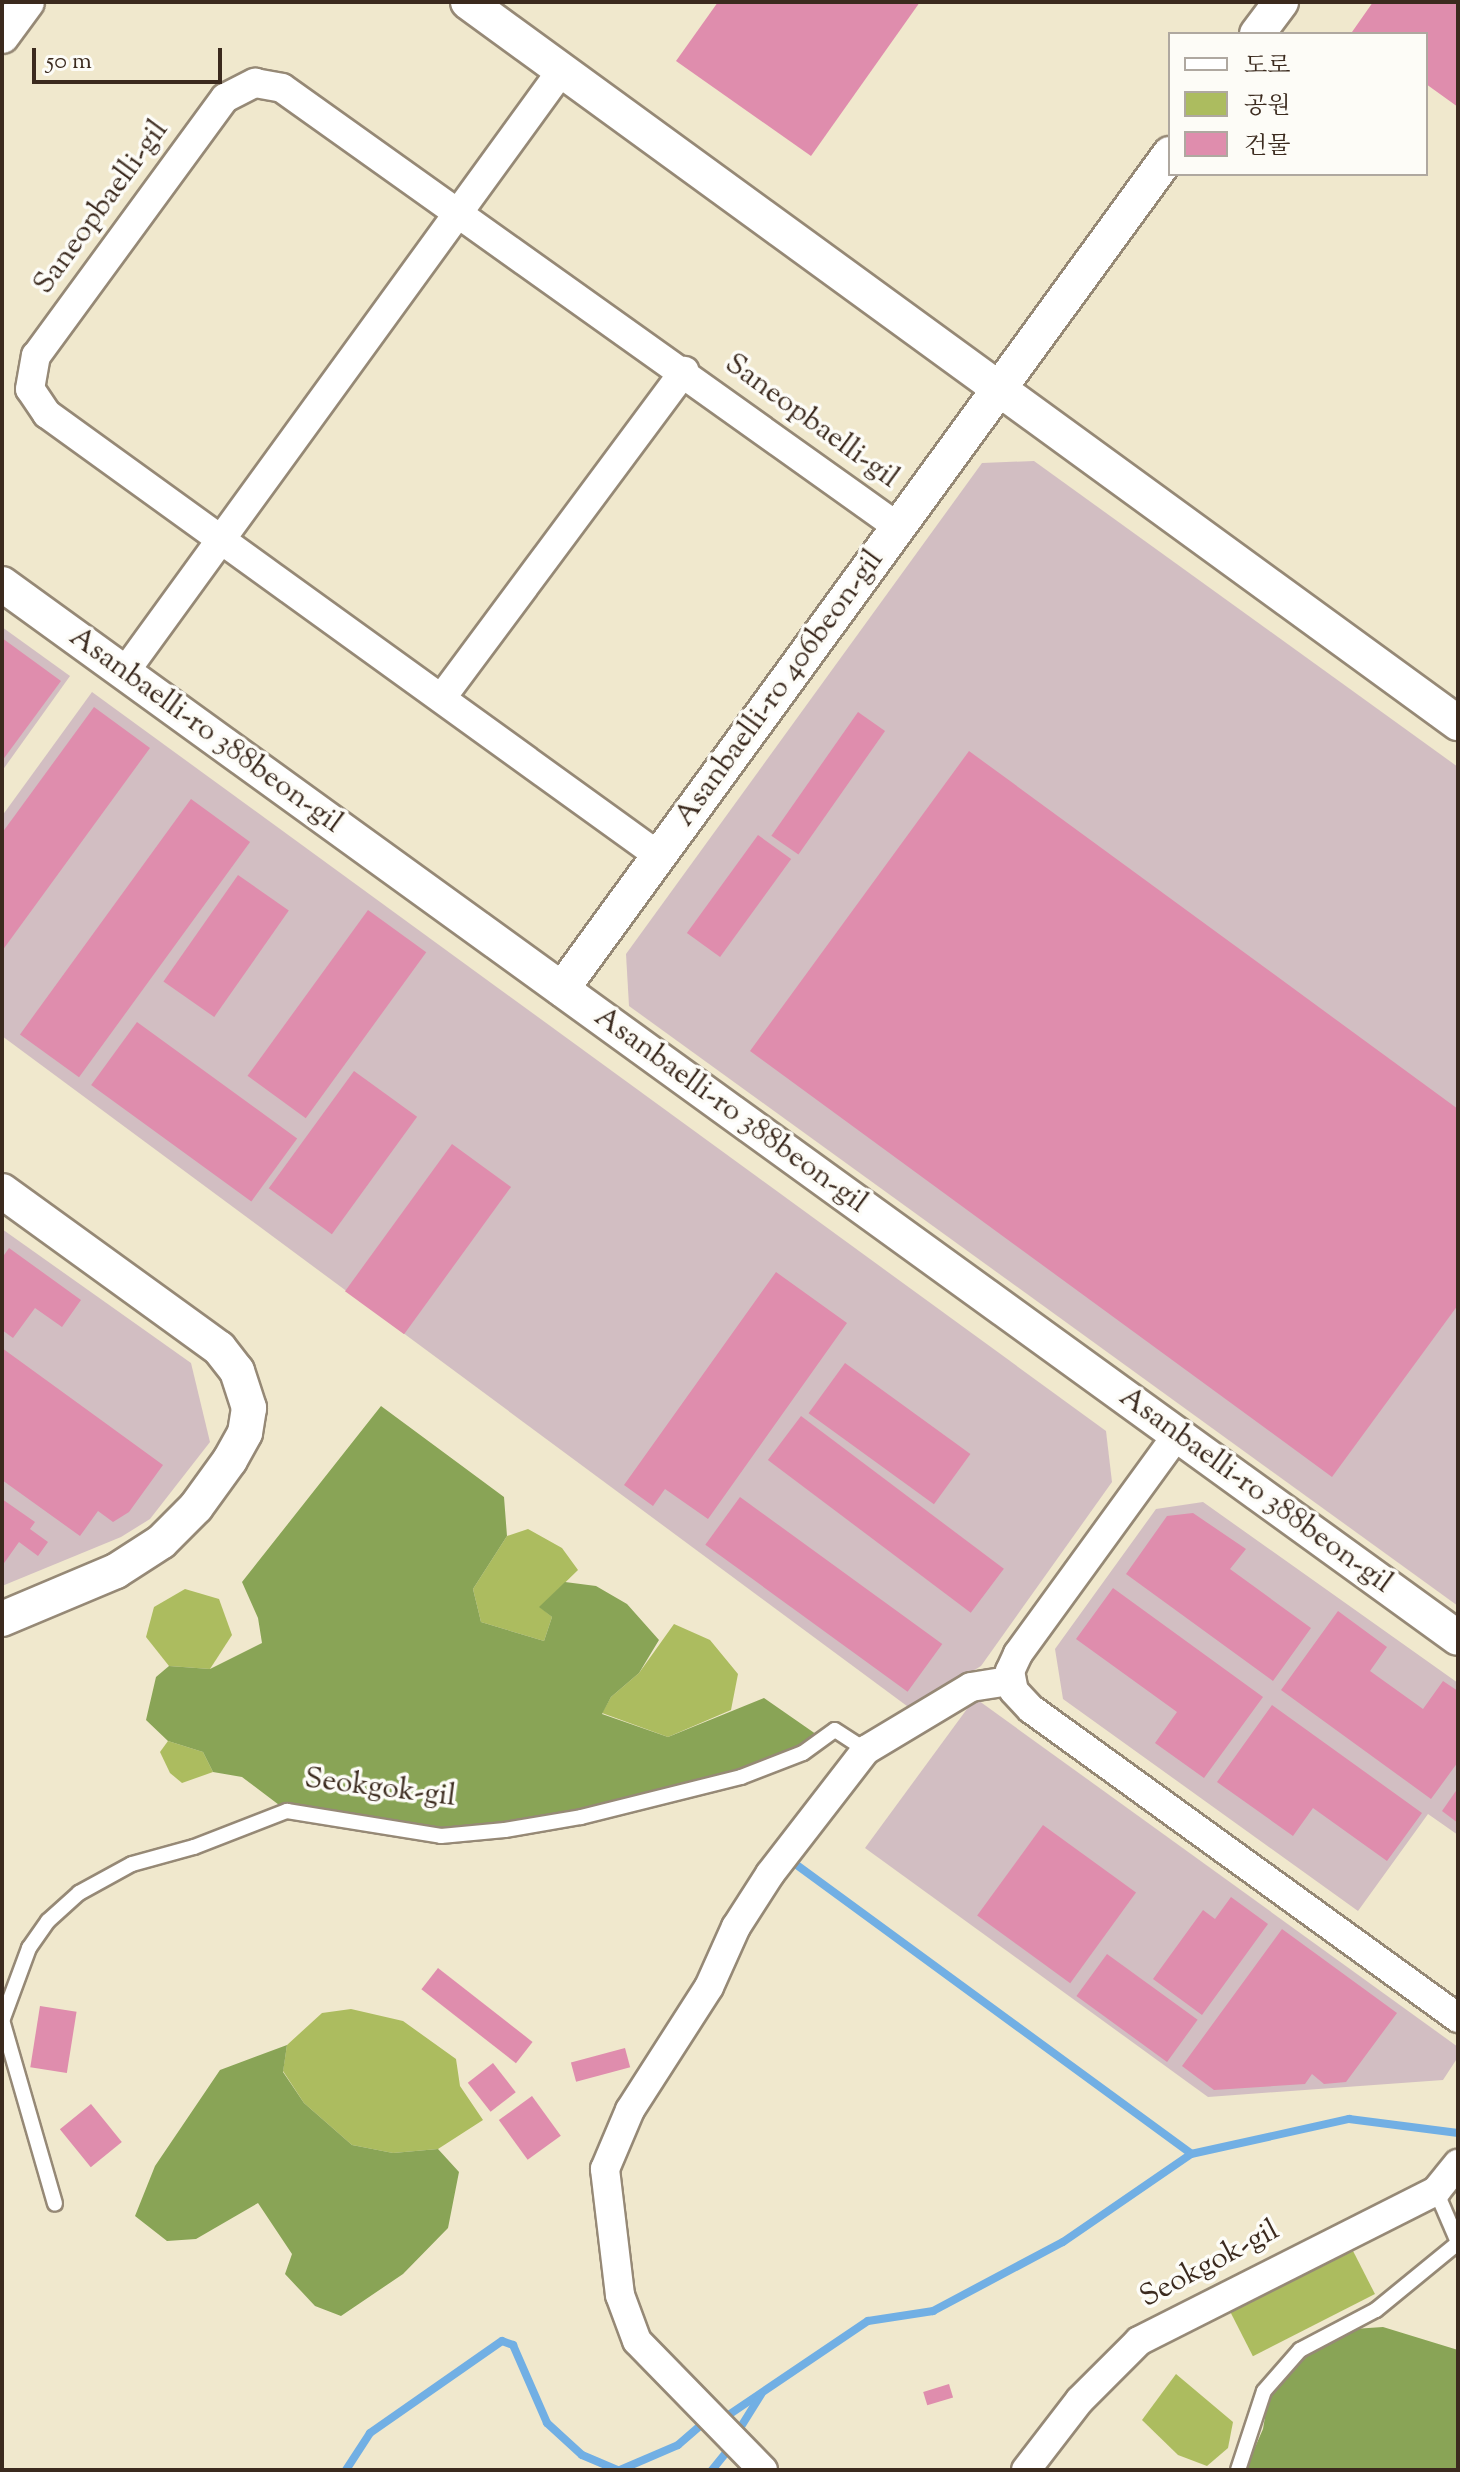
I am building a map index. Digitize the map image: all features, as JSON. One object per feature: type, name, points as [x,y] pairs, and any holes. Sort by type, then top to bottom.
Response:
[{"type":"street","points":[[2,36],[27,2]]},
{"type":"street","points":[[468,2],[1458,723]]},
{"type":"street","points":[[1258,32],[1281,2]]},
{"type":"street","points":[[124,673],[562,70]]},
{"type":"street","name":"Saneopbaelli-gil","points":[[659,856],[443,696],[47,414],[30,389],[36,356],[225,98],[255,83],[282,88],[456,216],[684,371],[898,527]]},
{"type":"street","points":[[999,389],[1168,157]]},
{"type":"street","name":"Saneopbaelli-gil","points":[[443,696],[684,371]]},
{"type":"street","name":"Asanbaelli-ro 406beon-gil","points":[[562,989],[999,389]]},
{"type":"street","name":"Asanbaelli-ro 388beon-gil","points":[[2,584],[1458,1638]]},
{"type":"street","points":[[2,1191],[219,1348],[237,1371],[249,1408],[245,1433],[230,1460],[196,1507],[161,1542],[116,1571],[2,1619]]},
{"type":"street","points":[[1010,1681],[1018,1654],[1177,1435]]},
{"type":"street","points":[[763,2470],[637,2341],[620,2295],[605,2169],[630,2110],[709,1987],[736,1927],[770,1874],[866,1750],[971,1687],[1010,1681]]},
{"type":"street","points":[[1010,1681],[1031,1709],[1458,2018]]},
{"type":"street","name":"Seokgok-gil","points":[[1026,2470],[1080,2400],[1139,2341],[1436,2191],[1458,2164]]},
{"type":"lane","name":"Seokgok-gil","points":[[55,2204],[2,2020],[29,1948],[48,1921],[79,1893],[132,1864],[194,1847],[287,1811],[441,1836],[505,1830],[581,1817],[741,1777],[803,1753],[835,1730],[866,1750]]},
{"type":"lane","points":[[1238,2470],[1264,2391],[1300,2350],[1376,2310],[1458,2242],[1436,2191]]},
{"type":"shaded area","points":[[1034,461],[1458,767],[1458,1606],[629,1006],[626,954],[982,463]]},
{"type":"shaded area","points":[[2,627],[70,676],[2,771]]},
{"type":"shaded area","points":[[92,692],[1106,1431],[1112,1482],[981,1666],[911,1709],[2,1036],[2,816]]},
{"type":"shaded area","points":[[2,1229],[191,1363],[210,1442],[150,1519],[121,1537],[2,1586]]},
{"type":"shaded area","points":[[1203,1502],[1458,1683],[1458,1835],[1428,1814],[1358,1911],[1063,1699],[1055,1649],[1156,1509]]},
{"type":"shaded area","points":[[975,1698],[1458,2047],[1458,2057],[1443,2080],[1208,2097],[865,1848]]},
{"type":"green space","points":[[381,1406],[504,1497],[507,1536],[473,1589],[481,1622],[544,1641],[552,1617],[539,1607],[565,1582],[596,1586],[627,1604],[659,1640],[639,1673],[611,1697],[602,1714],[668,1737],[764,1698],[823,1739],[803,1753],[657,1799],[441,1836],[287,1811],[242,1777],[213,1772],[203,1752],[168,1741],[146,1720],[156,1677],[169,1666],[210,1669],[262,1643],[258,1618],[242,1582]]},
{"type":"green space","points":[[528,1529],[562,1548],[578,1570],[540,1607],[552,1617],[544,1641],[481,1622],[473,1589],[507,1536]]},
{"type":"green space","points":[[185,1589],[219,1599],[232,1635],[210,1669],[169,1666],[146,1637],[154,1607]]},
{"type":"green space","points":[[674,1624],[710,1640],[738,1674],[731,1710],[668,1737],[602,1713],[611,1697],[639,1673]]},
{"type":"green space","points":[[168,1741],[203,1752],[213,1772],[182,1783],[170,1773],[160,1752]]},
{"type":"green space","points":[[351,2009],[403,2021],[456,2059],[460,2086],[483,2120],[438,2149],[393,2153],[352,2145],[304,2103],[283,2071],[287,2045],[322,2013]]},
{"type":"green space","points":[[287,2045],[283,2072],[304,2103],[352,2145],[393,2153],[438,2149],[459,2172],[448,2228],[403,2274],[341,2316],[315,2306],[285,2274],[292,2254],[258,2203],[196,2239],[167,2241],[135,2216],[155,2166],[220,2070]]},
{"type":"green space","points":[[1350,2245],[1375,2294],[1253,2356],[1228,2307]]},
{"type":"green space","points":[[1383,2327],[1458,2350],[1458,2470],[1245,2470],[1263,2429],[1268,2399],[1297,2358],[1339,2330]]},
{"type":"green space","points":[[1176,2374],[1233,2422],[1228,2448],[1207,2466],[1178,2455],[1142,2420]]},
{"type":"building","points":[[718,2],[920,2],[811,156],[676,61]]},
{"type":"building","points":[[1373,2],[1458,2],[1458,107],[1428,85],[1428,32],[1352,32]]},
{"type":"building","points":[[2,638],[61,681],[2,761]]},
{"type":"building","points":[[94,707],[150,748],[2,951],[2,833]]},
{"type":"building","points":[[858,712],[885,731],[798,855],[771,836]]},
{"type":"building","points":[[969,751],[1458,1109],[1458,1305],[1332,1477],[750,1051]]},
{"type":"building","points":[[191,799],[250,842],[79,1077],[20,1034]]},
{"type":"building","points":[[758,835],[791,859],[720,957],[687,933]]},
{"type":"building","points":[[238,875],[289,911],[214,1017],[163,981]]},
{"type":"building","points":[[368,910],[426,952],[306,1118],[248,1076]]},
{"type":"building","points":[[137,1022],[297,1138],[251,1201],[91,1085]]},
{"type":"building","points":[[354,1071],[417,1117],[332,1234],[269,1188]]},
{"type":"building","points":[[452,1144],[511,1187],[404,1334],[345,1291]]},
{"type":"building","points":[[9,1248],[81,1300],[62,1327],[35,1308],[13,1338],[2,1330],[2,1258]]},
{"type":"building","points":[[776,1272],[847,1323],[708,1519],[665,1489],[653,1506],[624,1485]]},
{"type":"building","points":[[2,1348],[163,1465],[129,1512],[113,1522],[98,1511],[80,1536],[2,1480]]},
{"type":"building","points":[[845,1363],[970,1454],[934,1504],[809,1413]]},
{"type":"building","points":[[801,1416],[1004,1569],[971,1613],[768,1460]]},
{"type":"building","points":[[740,1497],[942,1644],[908,1692],[705,1545]]},
{"type":"building","points":[[2,1499],[35,1522],[30,1529],[48,1542],[38,1556],[19,1542],[2,1566]]},
{"type":"building","points":[[1193,1513],[1246,1549],[1230,1569],[1311,1628],[1273,1681],[1126,1574],[1167,1516]]},
{"type":"building","points":[[1113,1588],[1263,1697],[1204,1778],[1155,1743],[1177,1712],[1076,1639]]},
{"type":"building","points":[[1338,1611],[1387,1647],[1370,1671],[1423,1709],[1443,1681],[1458,1691],[1458,1762],[1431,1799],[1281,1690]]},
{"type":"building","points":[[1272,1705],[1422,1813],[1387,1861],[1313,1808],[1293,1836],[1217,1782]]},
{"type":"building","points":[[1458,1788],[1458,1823],[1442,1811]]},
{"type":"building","points":[[1043,1825],[1136,1893],[1070,1983],[977,1916]]},
{"type":"building","points":[[1231,1897],[1268,1924],[1202,2015],[1153,1979],[1203,1910],[1215,1919]]},
{"type":"building","points":[[1282,1929],[1397,2013],[1346,2082],[1324,2084],[1312,2074],[1305,2084],[1214,2090],[1182,2066]]},
{"type":"building","points":[[1107,1954],[1198,2020],[1167,2062],[1076,1996]]},
{"type":"building","points":[[438,1968],[533,2042],[516,2063],[421,1989]]},
{"type":"building","points":[[40,2006],[77,2012],[67,2073],[30,2067]]},
{"type":"building","points":[[625,2048],[630,2067],[576,2082],[571,2062]]},
{"type":"building","points":[[493,2063],[516,2092],[491,2112],[468,2083]]},
{"type":"building","points":[[532,2096],[561,2136],[528,2160],[499,2120]]},
{"type":"building","points":[[91,2104],[122,2142],[91,2167],[60,2129]]},
{"type":"building","points":[[949,2384],[953,2397],[927,2405],[923,2392]]},
{"type":"waterway","points":[[794,1863],[1191,2154]]},
{"type":"waterway","points":[[727,2416],[868,2321],[933,2311],[1063,2242],[1191,2154],[1349,2119],[1458,2133]]},
{"type":"waterway","points":[[346,2470],[370,2433],[502,2341],[513,2345],[547,2423],[582,2455],[618,2470]]},
{"type":"waterway","points":[[742,2425],[761,2395]]},
{"type":"waterway","points":[[620,2470],[678,2445],[700,2426]]},
{"type":"waterway","points":[[712,2470],[730,2448]]}]
